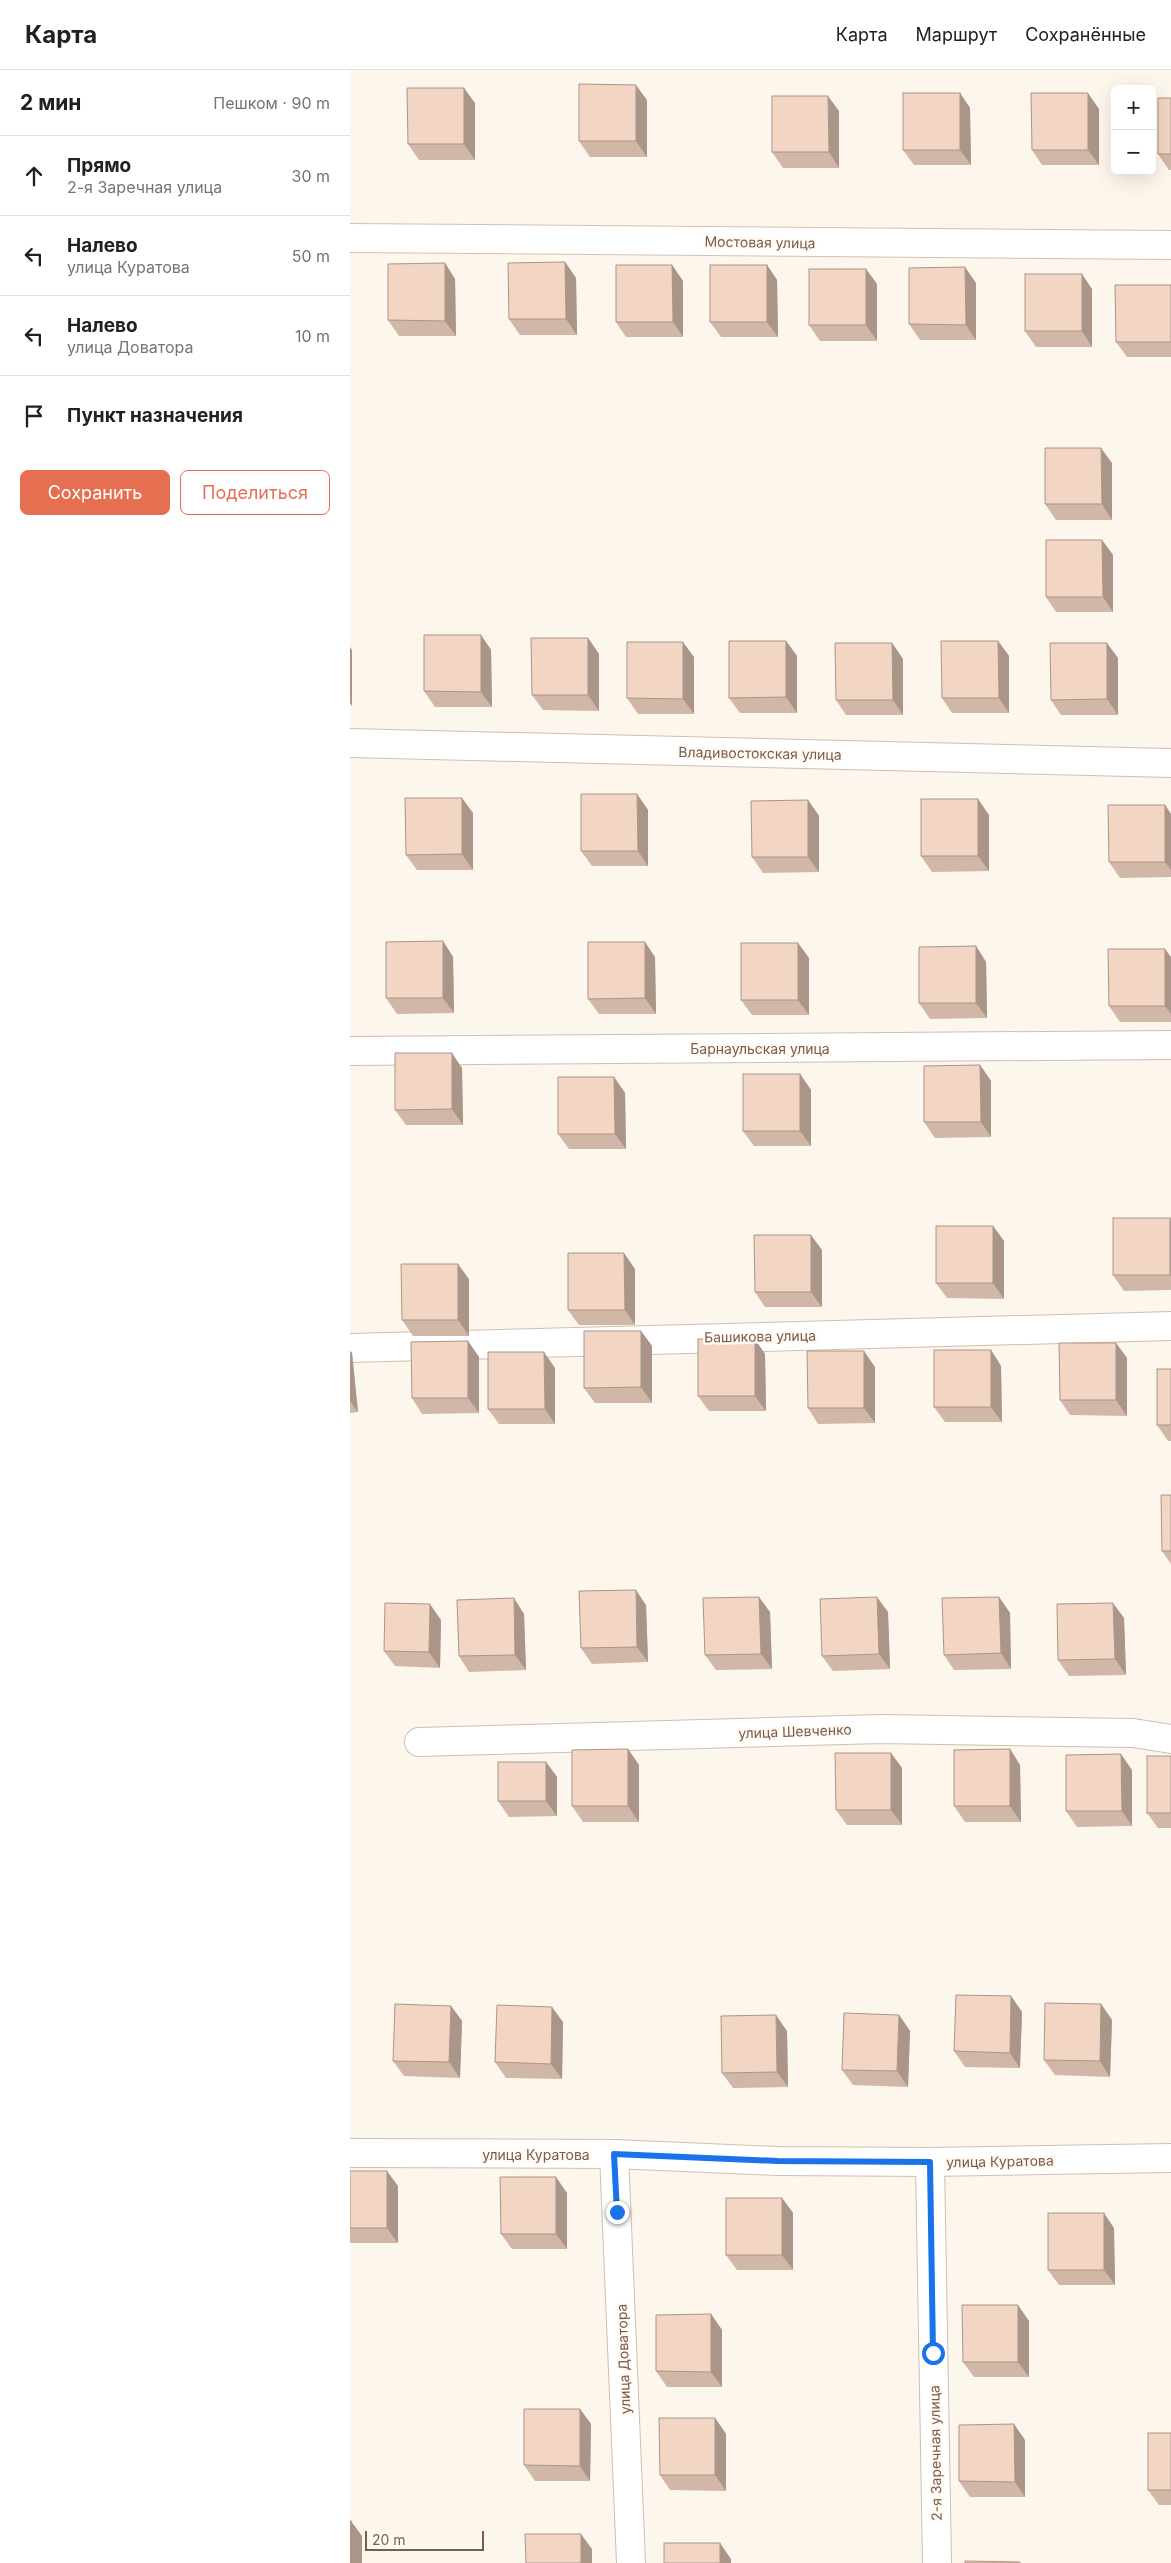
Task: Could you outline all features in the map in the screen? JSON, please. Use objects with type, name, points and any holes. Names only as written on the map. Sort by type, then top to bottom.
[{"type":"street","name":"Мостовая улица","points":[[350,238],[1171,245]]},
{"type":"street","name":"Владивостокская улица","points":[[350,743],[1171,763]]},
{"type":"street","name":"Барнаульская улица","points":[[350,1052],[1171,1045]]},
{"type":"street","name":"Башикова улица","points":[[350,1348],[1171,1326]]},
{"type":"street","name":"улица Шевченко","points":[[419,1742],[880,1729],[1133,1733],[1171,1739]]},
{"type":"street","name":"улица Куратова","points":[[350,2153],[614,2154],[778,2161],[930,2162],[1171,2158]]},
{"type":"street","name":"улица Доватора","points":[[614,2154],[631,2563]]},
{"type":"street","name":"2-я Заречная улица","points":[[930,2162],[937,2563]]},
{"type":"building","points":[[579,84],[636,85],[636,141],[579,141]]},
{"type":"building","points":[[407,88],[464,88],[464,144],[408,144]]},
{"type":"building","points":[[903,93],[960,93],[960,150],[903,150]]},
{"type":"building","points":[[1031,93],[1088,93],[1088,150],[1032,150]]},
{"type":"building","points":[[772,96],[828,96],[829,152],[772,152]]},
{"type":"building","points":[[1158,98],[1171,98],[1171,154],[1158,154]]},
{"type":"building","points":[[565,262],[566,319],[509,319],[508,263]]},
{"type":"building","points":[[445,263],[445,321],[388,320],[388,264]]},
{"type":"building","points":[[616,265],[672,265],[673,322],[616,322]]},
{"type":"building","points":[[710,265],[767,265],[767,322],[710,322]]},
{"type":"building","points":[[965,267],[966,325],[909,324],[909,268]]},
{"type":"building","points":[[809,269],[866,269],[866,325],[809,325]]},
{"type":"building","points":[[1025,274],[1082,274],[1082,331],[1025,331]]},
{"type":"building","points":[[1115,285],[1171,285],[1171,342],[1116,342]]},
{"type":"building","points":[[1045,448],[1101,448],[1102,504],[1045,504]]},
{"type":"building","points":[[1046,540],[1102,540],[1103,597],[1046,597]]},
{"type":"building","points":[[424,635],[481,635],[481,692],[424,691]]},
{"type":"building","points":[[531,638],[588,638],[588,695],[532,695]]},
{"type":"building","points":[[729,641],[786,641],[786,697],[729,698]]},
{"type":"building","points":[[941,641],[998,641],[999,698],[942,698]]},
{"type":"building","points":[[627,642],[683,642],[683,699],[627,698]]},
{"type":"building","points":[[835,643],[892,643],[893,700],[836,700]]},
{"type":"building","points":[[1050,643],[1107,643],[1107,699],[1051,700]]},
{"type":"building","points":[[581,794],[637,794],[638,851],[581,851]]},
{"type":"building","points":[[405,798],[462,798],[462,854],[406,855]]},
{"type":"building","points":[[921,799],[978,799],[978,856],[921,856]]},
{"type":"building","points":[[808,800],[808,857],[752,857],[751,801]]},
{"type":"building","points":[[1108,805],[1165,805],[1165,862],[1109,862]]},
{"type":"building","points":[[443,941],[443,998],[386,998],[386,942]]},
{"type":"building","points":[[588,942],[645,942],[645,998],[588,999]]},
{"type":"building","points":[[741,943],[798,943],[798,1000],[741,1000]]},
{"type":"building","points":[[976,946],[976,1003],[919,1003],[919,947]]},
{"type":"building","points":[[1108,949],[1165,949],[1165,1006],[1109,1006]]},
{"type":"building","points":[[395,1053],[452,1053],[452,1109],[395,1110]]},
{"type":"building","points":[[980,1065],[981,1122],[924,1122],[924,1066]]},
{"type":"building","points":[[743,1074],[800,1074],[800,1131],[743,1131]]},
{"type":"building","points":[[558,1077],[614,1077],[615,1134],[558,1134]]},
{"type":"building","points":[[1113,1218],[1170,1218],[1170,1275],[1113,1275]]},
{"type":"building","points":[[936,1226],[993,1226],[993,1283],[936,1283]]},
{"type":"building","points":[[754,1235],[811,1235],[811,1292],[755,1292]]},
{"type":"building","points":[[568,1253],[624,1253],[625,1310],[568,1310]]},
{"type":"building","points":[[401,1264],[458,1264],[458,1320],[402,1320]]},
{"type":"building","points":[[584,1331],[641,1331],[641,1387],[584,1388]]},
{"type":"building","points":[[698,1339],[755,1339],[755,1396],[698,1396]]},
{"type":"building","points":[[468,1341],[468,1398],[412,1398],[411,1342]]},
{"type":"building","points":[[1059,1343],[1116,1343],[1116,1400],[1060,1400]]},
{"type":"building","points":[[934,1350],[991,1350],[991,1407],[934,1407]]},
{"type":"building","points":[[807,1351],[864,1351],[864,1408],[808,1408]]},
{"type":"building","points":[[488,1352],[544,1352],[545,1409],[488,1409]]},
{"type":"building","points":[[1157,1369],[1171,1369],[1171,1425],[1157,1425]]},
{"type":"building","points":[[1161,1495],[1171,1495],[1171,1551],[1162,1551]]},
{"type":"building","points":[[636,1590],[637,1647],[581,1648],[579,1591]]},
{"type":"building","points":[[759,1597],[761,1654],[705,1655],[703,1598]]},
{"type":"building","points":[[877,1597],[879,1654],[822,1656],[820,1599]]},
{"type":"building","points":[[999,1597],[1001,1653],[944,1655],[942,1598]]},
{"type":"building","points":[[514,1598],[515,1655],[459,1656],[457,1600]]},
{"type":"building","points":[[385,1603],[430,1604],[429,1652],[384,1651]]},
{"type":"building","points":[[1113,1603],[1115,1659],[1058,1660],[1057,1604]]},
{"type":"building","points":[[628,1749],[628,1806],[572,1806],[572,1750]]},
{"type":"building","points":[[1010,1749],[1010,1806],[954,1806],[954,1750]]},
{"type":"building","points":[[835,1753],[891,1753],[891,1810],[836,1810]]},
{"type":"building","points":[[1121,1754],[1122,1811],[1066,1811],[1066,1755]]},
{"type":"building","points":[[1147,1756],[1171,1756],[1171,1813],[1147,1813]]},
{"type":"building","points":[[498,1762],[546,1762],[546,1801],[498,1801]]},
{"type":"building","points":[[956,1995],[1011,1996],[1010,2053],[954,2051]]},
{"type":"building","points":[[1045,2003],[1101,2004],[1100,2061],[1044,2060]]},
{"type":"building","points":[[395,2004],[451,2006],[449,2062],[393,2061]]},
{"type":"building","points":[[497,2005],[552,2007],[551,2064],[495,2062]]},
{"type":"building","points":[[844,2013],[899,2015],[897,2071],[842,2070]]},
{"type":"building","points":[[776,2015],[777,2072],[722,2073],[721,2016]]},
{"type":"building","points":[[350,2171],[387,2171],[387,2228],[350,2228]]},
{"type":"building","points":[[500,2177],[556,2177],[556,2234],[501,2234]]},
{"type":"building","points":[[726,2198],[782,2198],[782,2255],[726,2255]]},
{"type":"building","points":[[1048,2213],[1104,2213],[1104,2270],[1048,2270]]},
{"type":"building","points":[[962,2305],[1018,2305],[1018,2362],[963,2362]]},
{"type":"building","points":[[711,2314],[711,2372],[656,2371],[656,2315]]},
{"type":"building","points":[[524,2409],[580,2409],[580,2466],[524,2465]]},
{"type":"building","points":[[659,2418],[715,2418],[715,2475],[660,2475]]},
{"type":"building","points":[[1014,2424],[1015,2482],[959,2481],[959,2425]]},
{"type":"building","points":[[1148,2433],[1171,2433],[1171,2490],[1148,2490]]},
{"type":"building","points":[[351,2521],[351,2563],[350,2563]]},
{"type":"building","points":[[525,2534],[581,2534],[581,2563],[526,2563]]},
{"type":"building","points":[[664,2543],[720,2543],[720,2563],[664,2563]]},
{"type":"building","points":[[965,2561],[1020,2562],[1020,2563],[965,2563]]},
{"type":"route","points":[[617,2212],[614,2154],[778,2161],[930,2162],[933,2353]]}]
